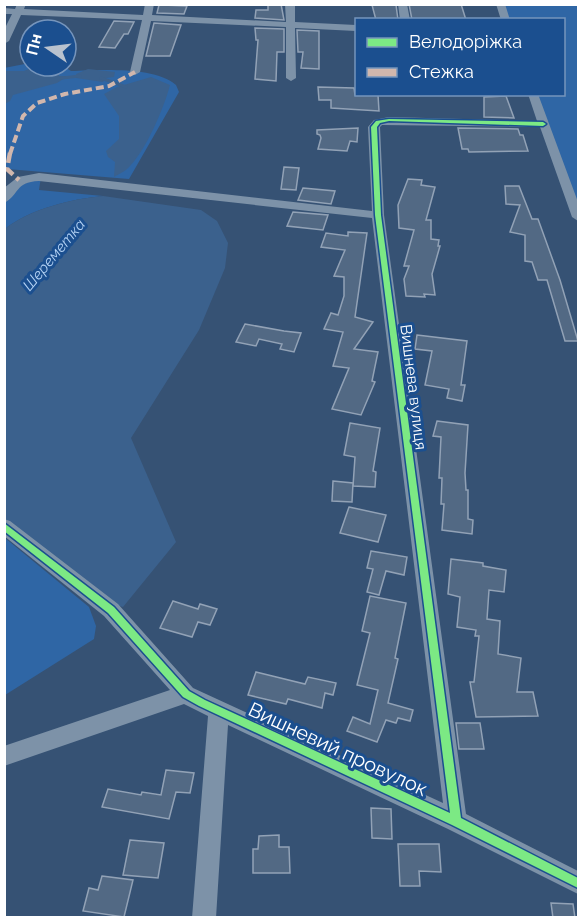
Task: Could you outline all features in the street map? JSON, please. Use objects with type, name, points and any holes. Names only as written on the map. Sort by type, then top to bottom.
[{"type":"street","points":[[135,72],[150,4]]},
{"type":"street","points":[[290,4],[291,78]]},
{"type":"street","points":[[4,40],[20,8]]},
{"type":"street","points":[[4,11],[20,8],[147,18],[355,28]]},
{"type":"street","points":[[534,96],[579,217]]},
{"type":"street","name":"Вишнева вулиця","points":[[456,821],[378,215],[374,127],[378,122],[400,120],[543,124]]},
{"type":"street","points":[[4,199],[11,187],[19,180],[39,177],[378,215]]},
{"type":"street","name":"Вишневий провулок","points":[[4,525],[111,610],[186,694],[219,712],[456,821],[579,883]]},
{"type":"street","points":[[4,756],[186,694]]},
{"type":"street","points":[[204,918],[219,712]]},
{"type":"shaded area","points":[[500,5],[578,5],[578,217],[533,96],[565,96],[565,18],[506,18]]},
{"type":"shaded area","points":[[18,65],[18,78],[78,78],[78,71],[141,72],[167,79],[176,85],[179,92],[129,179],[7,169],[4,163],[4,68]]},
{"type":"shaded area","points":[[41,177],[39,190],[103,196],[51,206],[26,216],[5,229],[4,199],[9,190]]},
{"type":"shaded area","points":[[5,538],[89,607],[96,626],[94,639],[5,695]]},
{"type":"water","points":[[88,69],[115,72],[114,77],[106,78],[103,82],[76,78],[78,78],[78,73]]},
{"type":"water","points":[[5,71],[18,71],[18,78],[65,78],[57,83],[13,95],[5,104]]},
{"type":"water","points":[[151,77],[170,85],[163,105],[154,128],[136,159],[127,169],[114,177],[115,162],[108,157],[106,151],[119,139],[119,116],[104,94],[117,87]]},
{"type":"water","points":[[103,196],[201,210],[217,221],[228,243],[225,268],[199,330],[131,438],[176,542],[123,607],[111,603],[5,519],[5,229],[26,216],[51,206]]},
{"type":"building","points":[[268,4],[281,4],[284,20],[255,18],[256,10],[268,10]]},
{"type":"building","points":[[409,4],[461,4],[465,18],[412,18]]},
{"type":"building","points":[[159,5],[187,6],[184,14],[157,13]]},
{"type":"building","points":[[372,5],[396,5],[398,18],[375,18]]},
{"type":"building","points":[[114,21],[134,22],[128,34],[124,34],[115,48],[99,47]]},
{"type":"building","points":[[154,23],[181,25],[170,56],[146,56]]},
{"type":"building","points":[[255,28],[284,29],[284,52],[277,52],[276,81],[255,79],[258,40],[256,40]]},
{"type":"building","points":[[297,30],[319,31],[319,69],[301,68],[303,52],[298,52]]},
{"type":"building","points":[[318,87],[354,88],[355,96],[378,96],[379,111],[331,108],[331,100],[319,100]]},
{"type":"building","points":[[506,96],[514,118],[484,117],[484,97]]},
{"type":"building","points":[[358,128],[357,142],[350,141],[347,151],[318,149],[321,138],[317,130]]},
{"type":"building","points":[[458,128],[518,129],[520,135],[523,135],[528,151],[469,152],[468,149],[462,149]]},
{"type":"building","points":[[284,167],[299,168],[296,190],[281,189]]},
{"type":"building","points":[[408,179],[422,180],[421,185],[435,187],[426,220],[431,220],[431,239],[439,240],[438,246],[440,246],[432,274],[435,295],[424,294],[425,297],[406,296],[404,279],[409,266],[404,266],[414,230],[399,228],[398,205]]},
{"type":"building","points":[[505,186],[519,186],[532,219],[538,219],[560,280],[578,341],[565,341],[547,280],[538,280],[532,262],[525,261],[525,235],[510,232],[520,205],[506,204]]},
{"type":"building","points":[[303,188],[335,191],[331,204],[298,200]]},
{"type":"building","points":[[293,212],[328,215],[323,230],[287,226]]},
{"type":"building","points":[[348,232],[367,233],[355,317],[373,322],[354,349],[378,352],[372,381],[375,382],[361,415],[332,409],[349,368],[333,366],[343,332],[324,329],[331,313],[338,315],[344,296],[344,277],[334,276],[345,250],[321,247],[326,233],[348,236]]},
{"type":"building","points":[[245,324],[301,333],[294,352],[280,349],[282,344],[259,339],[256,346],[236,342]]},
{"type":"building","points":[[417,335],[467,341],[461,385],[465,385],[462,401],[447,398],[449,389],[425,385],[432,351],[415,349]]},
{"type":"building","points":[[437,421],[468,425],[465,473],[466,490],[468,490],[468,519],[473,520],[472,534],[442,530],[444,504],[441,504],[442,478],[439,478],[441,437],[433,436]]},
{"type":"building","points":[[350,423],[380,428],[373,471],[376,472],[375,487],[353,486],[355,457],[344,455]]},
{"type":"building","points":[[333,481],[353,483],[352,502],[332,501]]},
{"type":"building","points":[[349,507],[386,515],[378,542],[340,533]]},
{"type":"building","points":[[371,551],[407,557],[404,575],[386,571],[379,595],[367,592],[373,569],[367,568]]},
{"type":"building","points":[[451,559],[483,563],[483,566],[506,570],[504,592],[489,590],[487,619],[500,621],[498,654],[521,658],[517,692],[533,692],[538,716],[476,717],[470,682],[474,682],[479,636],[475,636],[476,630],[457,627],[460,597],[448,594]]},
{"type":"building","points":[[370,596],[406,603],[395,658],[398,659],[388,703],[413,710],[410,721],[398,718],[396,723],[386,720],[377,742],[347,731],[353,717],[370,724],[378,690],[357,685],[370,633],[362,631]]},
{"type":"building","points":[[173,601],[198,609],[200,604],[217,609],[210,625],[198,622],[192,637],[160,628]]},
{"type":"building","points":[[256,672],[305,684],[308,677],[336,683],[333,695],[325,693],[322,708],[288,699],[286,704],[248,695]]},
{"type":"building","points":[[456,723],[480,723],[484,749],[459,749]]},
{"type":"building","points":[[166,770],[194,773],[190,793],[176,792],[169,819],[102,807],[108,789],[141,795],[142,792],[161,795]]},
{"type":"building","points":[[371,808],[391,809],[392,839],[372,838]]},
{"type":"building","points":[[279,835],[279,847],[289,847],[290,873],[253,873],[253,849],[258,849],[259,836]]},
{"type":"building","points":[[130,840],[164,843],[158,878],[123,875]]},
{"type":"building","points":[[398,844],[439,844],[441,872],[419,871],[420,886],[400,886]]},
{"type":"building","points":[[102,876],[133,880],[124,917],[83,911],[89,888],[98,890]]},
{"type":"building","points":[[551,903],[573,904],[575,918],[553,918]]},
{"type":"waterway","name":"Шереметка","points":[[101,78],[126,87]]},
{"type":"marked path","points":[[19,180],[7,169],[7,164],[26,112],[37,103],[51,97],[109,86],[135,72]]},
{"type":"cycle path","points":[[456,821],[378,215],[374,127],[378,122],[389,120],[543,124]]},
{"type":"cycle path","points":[[4,526],[111,610],[186,694],[456,821],[578,883]]}]
